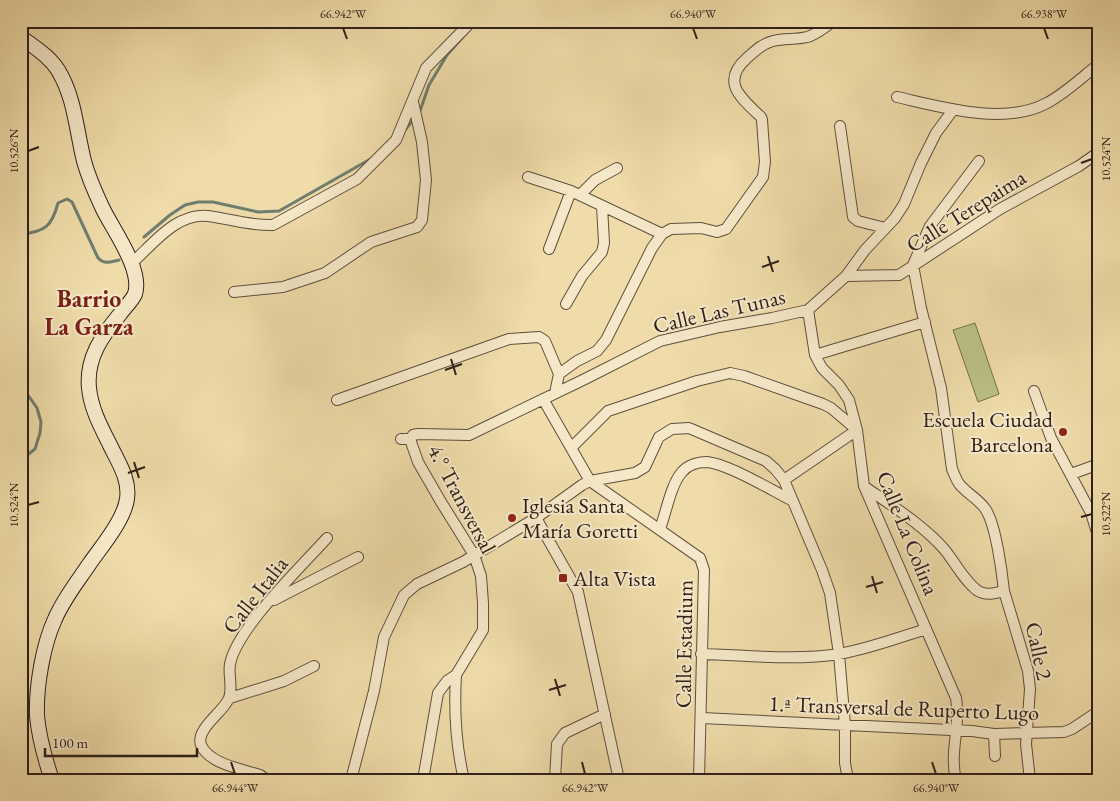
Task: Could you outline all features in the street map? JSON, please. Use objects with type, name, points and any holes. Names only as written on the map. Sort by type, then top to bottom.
[{"type":"main road","points":[[21,37],[49,59],[64,82],[74,106],[84,162],[102,208],[132,263],[135,276],[134,294],[102,335],[95,348],[90,365],[88,384],[92,407],[124,474],[127,499],[124,511],[108,538],[64,601],[55,619],[42,660],[37,715],[44,757],[52,780]]},
{"type":"street","points":[[132,263],[173,226],[188,218],[206,216],[260,226],[273,225],[357,179],[396,140],[426,68],[472,21]]},
{"type":"street","points":[[559,374],[597,351],[606,340],[630,288],[656,240],[662,234],[671,229],[701,228],[717,232],[726,229],[761,182],[764,173],[762,120],[761,116],[738,93],[734,86],[734,76],[738,66],[767,43],[774,40],[808,37],[834,21]]},
{"type":"street","points":[[897,97],[953,110],[1005,113],[1041,106],[1055,98],[1099,64]]},
{"type":"street","points":[[234,292],[283,287],[325,274],[371,242],[417,228],[422,220],[426,180],[422,142],[413,102]]},
{"type":"street","name":"Calle Las Tunas","points":[[405,439],[418,434],[469,435],[660,341],[808,310],[846,276],[900,211],[936,133],[953,110]]},
{"type":"street","points":[[840,126],[853,218],[885,228]]},
{"type":"street","name":"Calle Terepaima","points":[[846,276],[899,275],[1000,209],[1079,166],[1099,152]]},
{"type":"street","points":[[913,265],[930,226],[979,161]]},
{"type":"street","points":[[549,249],[575,193],[617,168]]},
{"type":"street","points":[[528,177],[575,193],[662,234]]},
{"type":"street","points":[[566,304],[582,276],[602,252],[604,243],[602,206]]},
{"type":"street","name":"Calle 2","points":[[913,265],[941,388],[952,469],[956,480],[985,508],[989,516],[999,558],[1004,591],[1028,672],[1030,689],[1026,734],[1030,780]]},
{"type":"street","points":[[808,310],[815,355],[925,322]]},
{"type":"street","points":[[337,400],[509,339],[539,337],[545,341],[559,374],[555,393]]},
{"type":"street","name":"Calle La Colina","points":[[815,355],[822,368],[839,385],[849,400],[857,430],[864,486],[956,698],[958,711],[957,727],[952,755],[956,780]]},
{"type":"street","points":[[571,448],[608,411],[697,381],[730,373],[744,376],[823,404],[843,417],[857,430],[784,480]]},
{"type":"street","points":[[1034,391],[1051,438],[1091,513],[1099,539]]},
{"type":"street","name":"Calle Estadium","points":[[543,399],[590,481],[698,554],[702,562],[704,570],[701,654],[702,718],[699,780]]},
{"type":"street","points":[[351,780],[374,691],[384,637],[404,595],[417,584],[474,555],[536,518],[590,481],[635,473],[645,467],[659,437],[672,429],[689,428],[766,461],[776,468],[784,480],[822,570],[830,594],[839,654],[845,726],[845,763],[848,780]]},
{"type":"street","name":"4.° Transversal","points":[[405,439],[440,502],[474,555],[481,576],[483,630],[456,675],[447,681],[438,693],[423,780]]},
{"type":"street","points":[[660,529],[677,480],[689,466],[697,463],[707,462],[724,466],[793,501]]},
{"type":"street","points":[[1071,474],[1099,464]]},
{"type":"street","points":[[864,486],[902,512],[943,548],[971,584],[978,590],[984,594],[1004,591]]},
{"type":"street","points":[[536,518],[578,592],[618,780]]},
{"type":"street","name":"Calle Italia","points":[[230,698],[230,664],[242,635],[327,538]]},
{"type":"street","points":[[268,604],[358,556]]},
{"type":"street","points":[[701,654],[807,657],[839,654],[926,629]]},
{"type":"street","points":[[267,780],[260,775],[212,759],[200,744],[200,734],[230,698],[284,681],[314,666]]},
{"type":"street","points":[[456,675],[455,705],[464,780]]},
{"type":"street","name":"1.ª Transversal de Ruperto Lugo","points":[[702,718],[845,726],[957,727],[994,734],[1026,734],[1064,732],[1072,729],[1099,711]]},
{"type":"street","points":[[555,780],[557,744],[565,732],[605,714]]},
{"type":"street","points":[[994,734],[995,756]]},
{"type":"green space","points":[[975,323],[999,394],[978,402],[953,330]]},
{"type":"waterway","points":[[417,114],[420,111],[429,85],[447,55],[477,21]]},
{"type":"waterway","points":[[405,130],[414,119]]},
{"type":"waterway","points":[[144,237],[185,205],[198,202],[213,202],[258,212],[279,211],[374,157]]},
{"type":"waterway","points":[[21,234],[36,232],[46,226],[53,217],[58,203],[67,199],[72,202],[98,258],[105,262],[119,260]]},
{"type":"waterway","points":[[21,385],[37,408],[41,422],[35,449],[21,460]]},
{"type":"waterway","points":[[21,571],[23,594],[21,604]]},
{"type":"place","name":"Escuela Ciudad Barcelona","points":[[1063,432]]},
{"type":"place","name":"Iglesia Santa María Goretti","points":[[512,518]]},
{"type":"place","name":"Alta Vista","points":[[563,578]]},
{"type":"district","name":"Barrio La Garza","points":[[89,312]]}]
